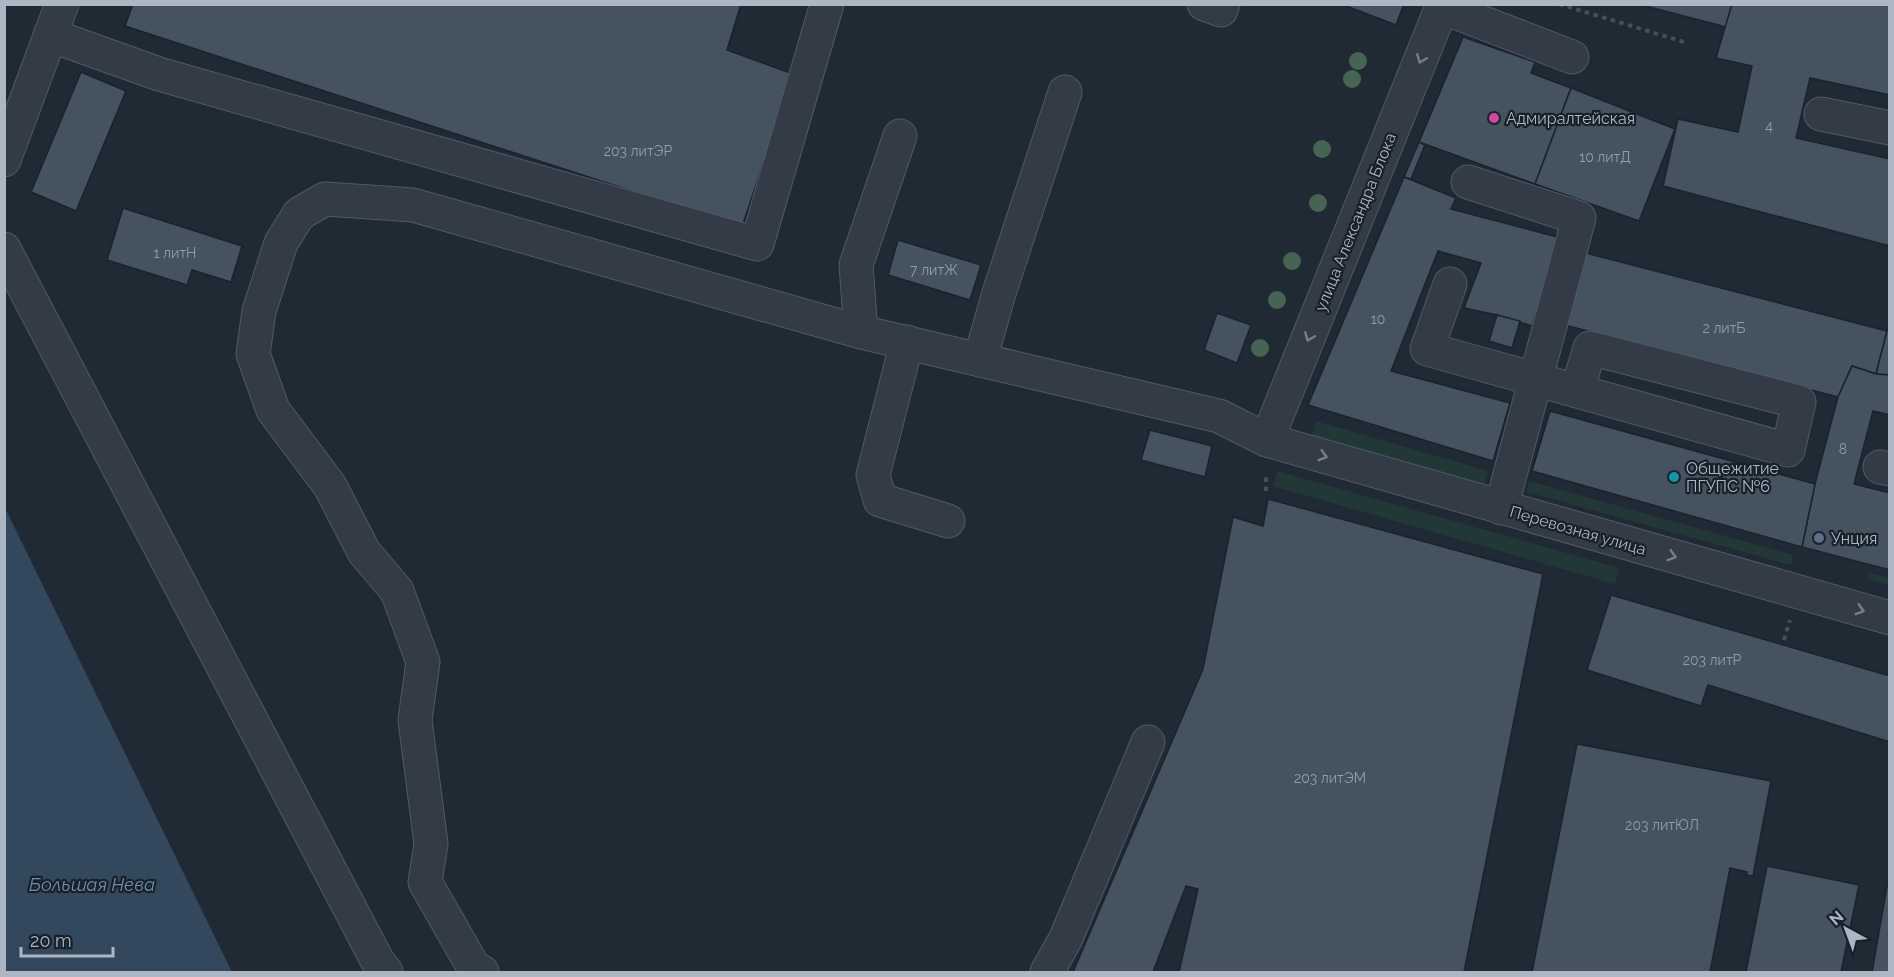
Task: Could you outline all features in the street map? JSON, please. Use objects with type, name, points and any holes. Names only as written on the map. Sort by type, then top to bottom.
[{"type":"street","points":[[4,160],[62,4]]},
{"type":"street","points":[[50,35],[159,74],[757,244],[827,4]]},
{"type":"street","points":[[1204,4],[1221,10],[1223,4]]},
{"type":"street","points":[[1442,6],[1572,57]]},
{"type":"street","name":"улица Александра Блока","points":[[1267,440],[1442,6]]},
{"type":"street","points":[[980,360],[999,293],[1065,92]]},
{"type":"street","points":[[1821,114],[1890,128]]},
{"type":"street","points":[[861,332],[856,265],[900,136]]},
{"type":"street","points":[[1468,182],[1579,218],[1501,507]]},
{"type":"street","name":"Перевозная улица","points":[[482,972],[474,968],[425,882],[431,844],[415,720],[423,662],[397,591],[364,552],[330,486],[273,410],[253,354],[259,311],[281,243],[299,214],[325,199],[412,205],[861,332],[1219,416],[1267,440],[1890,618]]},
{"type":"street","points":[[4,249],[366,939],[386,972]]},
{"type":"street","points":[[1450,284],[1427,349],[1534,380],[1577,392],[1788,450],[1799,402],[1590,348],[1577,392]]},
{"type":"street","points":[[907,342],[873,475],[880,500],[948,522]]},
{"type":"street","points":[[1047,972],[1066,938],[1148,742]]},
{"type":"path","points":[[1559,4],[1684,42]]},
{"type":"green space","points":[[1316,421],[1488,471],[1484,485],[1312,435]]},
{"type":"green space","points":[[1277,471],[1619,568],[1615,584],[1273,486]]},
{"type":"green space","points":[[1529,481],[1793,555],[1791,565],[1527,492]]},
{"type":"green space","points":[[1869,573],[1889,578],[1889,585],[1867,579]]},
{"type":"water","name":"Большая Нева","points":[[5,508],[232,972],[5,972]]},
{"type":"building","points":[[133,4],[741,4],[727,50],[793,74],[742,227],[125,26]]},
{"type":"building","points":[[1341,4],[1404,4],[1396,25]]},
{"type":"building","points":[[1638,4],[1732,4],[1726,27]]},
{"type":"building","points":[[1732,4],[1890,5],[1890,95],[1810,78],[1796,138],[1890,159],[1890,246],[1663,186],[1678,119],[1738,132],[1752,66],[1716,58]]},
{"type":"building","name":"Адмиралтейская","points":[[1463,37],[1535,62],[1531,73],[1571,88],[1535,184],[1419,142]]},
{"type":"building","points":[[81,72],[126,91],[76,211],[31,192]]},
{"type":"building","points":[[1571,88],[1675,129],[1639,221],[1535,184]]},
{"type":"building","points":[[1419,142],[1425,145],[1411,179],[1404,177]]},
{"type":"building","points":[[1404,177],[1456,198],[1451,209],[1561,238],[1532,326],[1464,308],[1481,263],[1438,251],[1391,371],[1510,403],[1493,461],[1308,405]]},
{"type":"building","points":[[123,208],[242,246],[231,282],[192,270],[187,285],[107,260]]},
{"type":"building","points":[[898,240],[981,265],[970,300],[888,275]]},
{"type":"building","points":[[1582,252],[1887,331],[1876,374],[1852,366],[1838,397],[1561,324]]},
{"type":"building","points":[[1217,313],[1251,325],[1237,363],[1204,350]]},
{"type":"building","points":[[1497,315],[1520,321],[1512,348],[1489,341]]},
{"type":"building","points":[[1890,319],[1890,375],[1876,374],[1887,331]]},
{"type":"building","points":[[1852,366],[1876,374],[1890,375],[1890,415],[1873,411],[1854,484],[1890,493],[1890,570],[1802,547],[1815,484],[1838,397]]},
{"type":"building","name":"Общежитие ПГУПС №6","points":[[1550,411],[1815,484],[1802,547],[1532,471]]},
{"type":"building","points":[[1150,430],[1212,446],[1205,477],[1141,460]]},
{"type":"building","points":[[1268,499],[1543,574],[1464,972],[1179,972],[1198,889],[1186,886],[1153,972],[1073,972],[1203,669],[1233,517],[1263,526]]},
{"type":"building","points":[[1611,595],[1890,676],[1890,742],[1708,685],[1701,706],[1587,670]]},
{"type":"building","points":[[1577,744],[1771,781],[1753,876],[1746,875],[1747,872],[1730,868],[1710,972],[1532,972]]},
{"type":"building","points":[[1767,866],[1859,885],[1841,972],[1746,972]]},
{"type":"building","points":[[1890,869],[1890,972],[1872,972]]},
{"type":"place","name":"Адмиралтейская","points":[[1494,118]]},
{"type":"place","name":"Общежитие ПГУПС №6","points":[[1674,477]]},
{"type":"place","name":"Унция","points":[[1819,538]]}]
